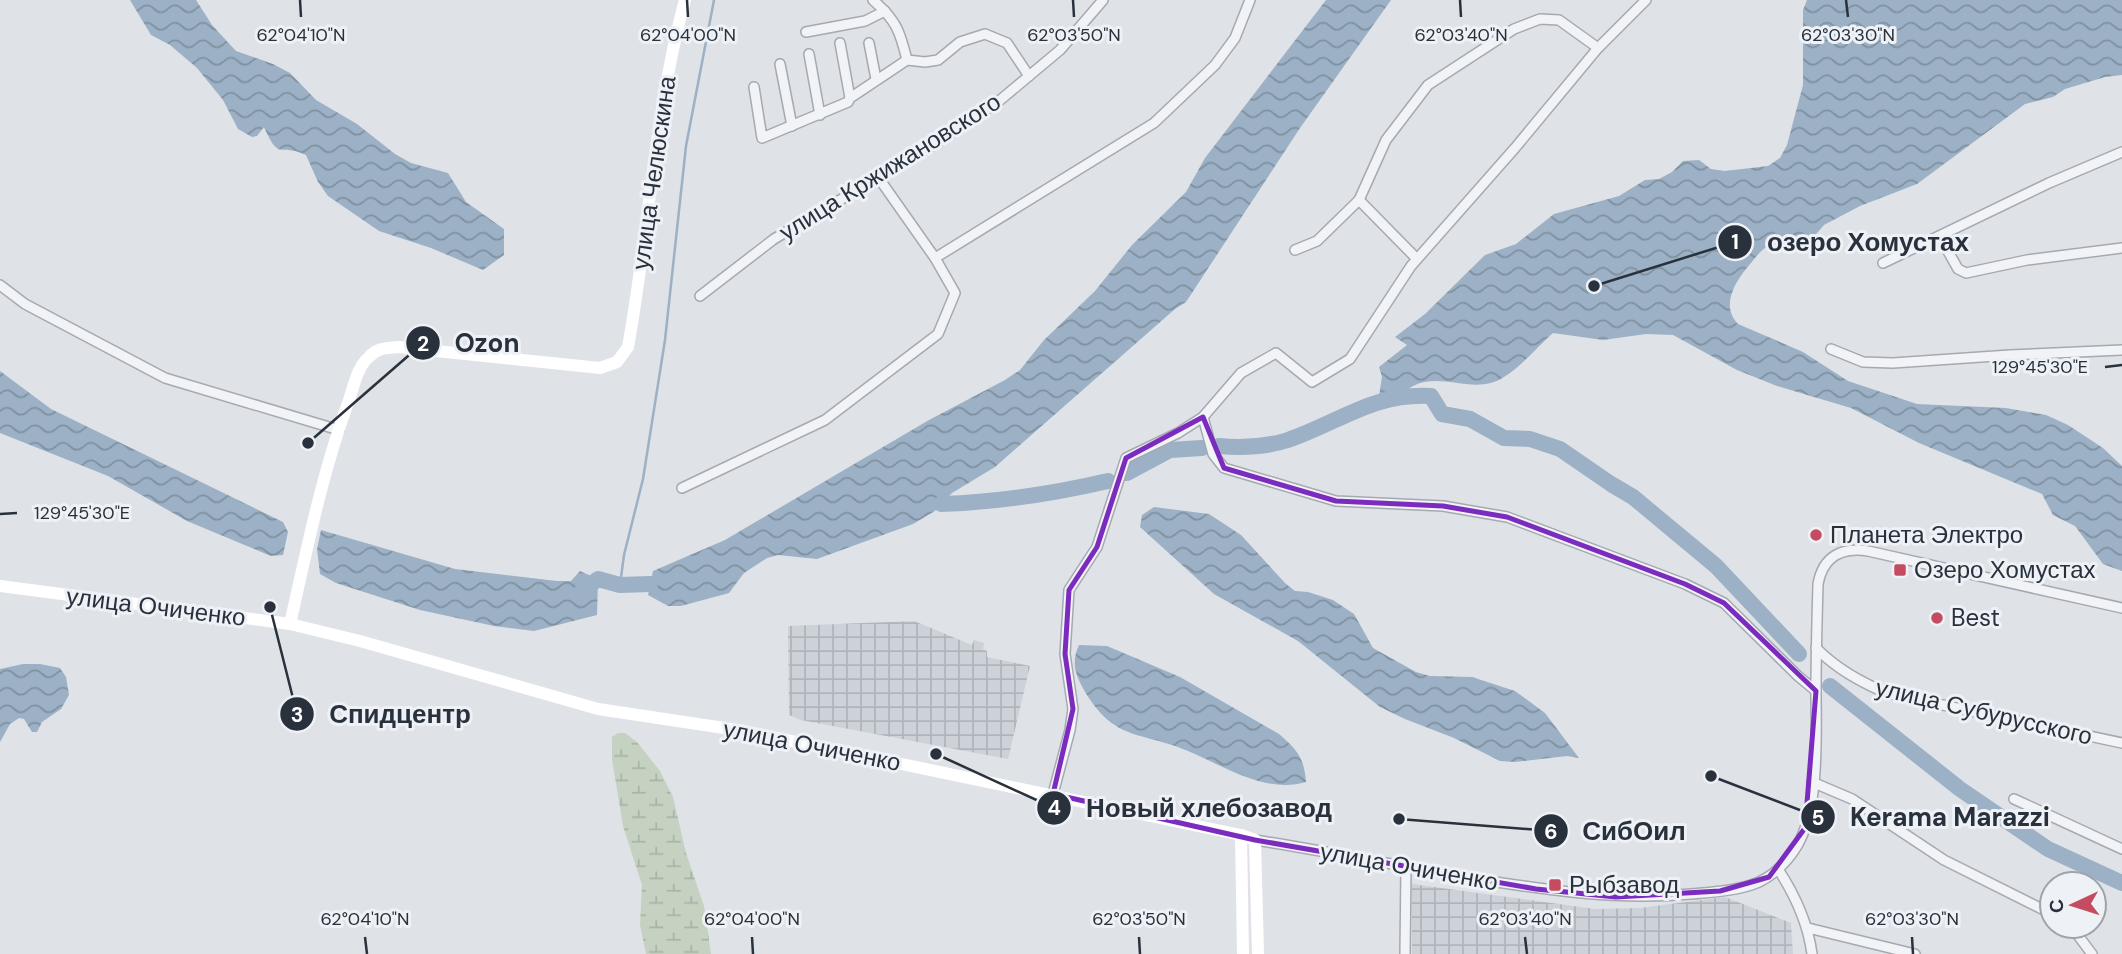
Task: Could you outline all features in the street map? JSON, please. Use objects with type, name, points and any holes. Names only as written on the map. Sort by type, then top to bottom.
[{"type":"street","name":"улица Челюскина","points":[[339,430],[359,370],[366,358],[377,350],[398,347],[600,368],[617,362],[628,347],[672,53],[685,0]]},
{"type":"street","points":[[873,0],[900,29],[907,60]]},
{"type":"street","name":"улица Кржижановского","points":[[700,296],[774,239],[999,101],[1060,50],[1103,0]]},
{"type":"street","points":[[935,258],[1154,123],[1215,65],[1235,38],[1250,0]]},
{"type":"street","points":[[1053,794],[1073,709],[1065,654],[1069,590],[1097,547],[1126,458],[1178,433],[1203,417],[1241,373],[1276,354],[1312,382],[1350,359],[1417,259],[1515,148],[1598,48],[1646,0]]},
{"type":"street","points":[[806,32],[865,21],[885,11]]},
{"type":"street","points":[[1294,250],[1317,241],[1359,200],[1386,140],[1428,85],[1514,29],[1541,19],[1559,20],[1598,48]]},
{"type":"street","points":[[754,87],[762,138],[848,102],[876,79],[907,60],[938,60],[960,42],[985,34],[1007,43],[1029,76]]},
{"type":"street","points":[[840,43],[850,98]]},
{"type":"street","points":[[869,43],[876,79]]},
{"type":"street","points":[[809,54],[820,115]]},
{"type":"street","points":[[780,64],[792,127]]},
{"type":"street","points":[[1883,263],[2049,183],[2122,152]]},
{"type":"street","points":[[682,488],[825,420],[938,334],[955,293],[935,258],[878,177]]},
{"type":"street","points":[[1359,200],[1417,259]]},
{"type":"street","points":[[1940,237],[1958,269],[1966,273],[2027,260],[2122,248]]},
{"type":"street","points":[[0,285],[25,304],[165,378],[339,430],[314,520],[290,624]]},
{"type":"street","points":[[1831,349],[1863,362],[1893,363],[2122,350]]},
{"type":"street","points":[[1203,417],[1213,454],[1224,468],[1336,501],[1443,506],[1507,517],[1685,584],[1724,603],[1798,677],[1816,691]]},
{"type":"street","name":"улица Очиченко","points":[[0,586],[290,624],[360,641],[598,709],[744,731],[1053,794],[1255,840],[1337,853],[1406,868],[1536,889],[1616,897],[1742,888],[1758,883],[1778,869],[1796,847],[1810,809],[1816,733],[1816,648],[1820,577],[1825,564],[1843,551],[1858,550],[1880,554],[2122,608]]},
{"type":"street","name":"улица Субурусского","points":[[1816,648],[1833,665],[1886,693],[2122,743]]},
{"type":"street","points":[[1812,782],[1852,799],[1944,860],[2038,907]]},
{"type":"street","points":[[2014,799],[2122,849]]},
{"type":"street","points":[[1241,835],[1243,954]]},
{"type":"street","points":[[1255,840],[1258,954]]},
{"type":"street","points":[[1405,954],[1406,868]]},
{"type":"street","points":[[1778,869],[1790,886],[1808,928],[1812,954]]},
{"type":"street","points":[[1808,928],[1915,954]]},
{"type":"highlighted area","points":[[1203,417],[1224,468],[1336,501],[1443,506],[1507,517],[1685,584],[1724,603],[1816,691],[1805,828],[1769,877],[1720,891],[1616,897],[1536,889],[1255,840],[1053,794],[1073,709],[1065,654],[1069,590],[1097,547],[1126,458]]},
{"type":"shaded area","points":[[914,621],[972,645],[974,640],[984,643],[983,649],[987,651],[987,657],[1030,666],[1008,759],[801,720],[789,715],[788,626]]},
{"type":"shaded area","points":[[1412,884],[1595,909],[1640,908],[1725,897],[1791,923],[1793,954],[1412,954]]},
{"type":"green space","points":[[625,733],[637,742],[660,771],[673,797],[686,853],[704,906],[711,954],[646,954],[640,925],[642,885],[623,826],[612,759],[612,737]]},
{"type":"water","points":[[130,0],[196,0],[212,25],[236,51],[290,73],[316,100],[357,124],[395,154],[411,163],[448,173],[466,202],[504,229],[504,255],[483,270],[431,248],[379,231],[328,196],[318,182],[306,155],[277,148],[264,127],[257,136],[252,137],[238,129],[223,100],[197,68],[170,45],[151,35]]},
{"type":"water","points":[[1326,0],[1391,0],[1300,128],[1186,302],[995,467],[952,493],[935,511],[913,524],[817,559],[778,555],[767,558],[744,573],[729,593],[681,606],[668,606],[648,595],[653,571],[725,540],[929,420],[1020,370],[1044,340],[1095,291],[1132,245],[1186,192],[1205,158]]},
{"type":"water","name":"Озеро Хомустах","points":[[1807,0],[2122,0],[2122,75],[2105,77],[2065,89],[2053,97],[2025,104],[1917,184],[1860,206],[1824,225],[1810,241],[1765,248],[1737,281],[1731,295],[1730,310],[1738,324],[1803,352],[1848,381],[1917,404],[2006,408],[2046,415],[2068,425],[2103,448],[2122,466],[2122,571],[2103,564],[2075,526],[2053,515],[2042,494],[1919,443],[1851,408],[1777,386],[1737,370],[1673,335],[1646,334],[1603,340],[1553,333],[1517,367],[1494,382],[1474,385],[1443,381],[1423,382],[1410,388],[1392,403],[1378,402],[1382,377],[1379,367],[1407,345],[1395,337],[1425,314],[1485,255],[1516,244],[1554,214],[1619,196],[1645,180],[1659,179],[1672,172],[1683,161],[1699,160],[1711,169],[1725,171],[1768,166],[1780,158],[1787,145],[1803,85],[1803,10]]},
{"type":"water","points":[[0,371],[51,409],[283,522],[288,532],[283,555],[271,556],[187,521],[108,476],[0,433]]},
{"type":"water","points":[[1154,507],[1209,514],[1241,535],[1295,591],[1333,600],[1354,614],[1373,648],[1416,672],[1430,676],[1472,677],[1515,691],[1545,713],[1579,758],[1567,756],[1515,762],[1500,761],[1380,707],[1298,641],[1214,594],[1140,527],[1142,515]]},
{"type":"water","points":[[321,530],[455,569],[557,581],[571,581],[580,571],[598,579],[597,615],[534,631],[494,626],[420,610],[336,583],[320,574],[317,549]]},
{"type":"water","points":[[1079,645],[1107,646],[1180,677],[1279,734],[1299,755],[1306,782],[1275,784],[1245,777],[1188,751],[1118,727],[1095,707],[1081,684],[1075,662]]},
{"type":"water","points":[[23,664],[60,668],[66,677],[69,695],[61,709],[42,722],[37,732],[32,732],[24,719],[19,718],[10,724],[0,742],[0,669]]},
{"type":"waterway","points":[[620,585],[624,555],[643,479],[665,340],[686,146],[714,0]]},
{"type":"waterway","points":[[1219,446],[1254,446],[1280,442],[1374,404],[1411,396],[1431,396],[1442,414],[1470,419],[1504,438],[1530,439],[1560,449],[1633,497],[1716,566],[1799,654]]},
{"type":"waterway","points":[[1127,473],[1170,450],[1202,448]]},
{"type":"waterway","points":[[941,504],[1025,497],[1108,481]]},
{"type":"waterway","points":[[581,592],[598,579],[620,585],[650,584]]},
{"type":"waterway","points":[[1830,686],[1960,789],[2048,849],[2122,883]]},
{"type":"place","name":"озеро Хомустах","points":[[1594,286]]},
{"type":"place","name":"Ozon","points":[[308,443]]},
{"type":"place","name":"Планета Электро","points":[[1816,535]]},
{"type":"place","name":"Озеро Хомустах","points":[[1900,570]]},
{"type":"place","name":"Спидцентр","points":[[270,607]]},
{"type":"place","name":"Best","points":[[1937,618]]},
{"type":"place","name":"Новый хлебозавод","points":[[936,754]]},
{"type":"place","name":"Kerama Marazzi","points":[[1711,776]]},
{"type":"place","name":"СибОил","points":[[1399,819]]},
{"type":"place","name":"Рыбзавод","points":[[1555,885]]}]
